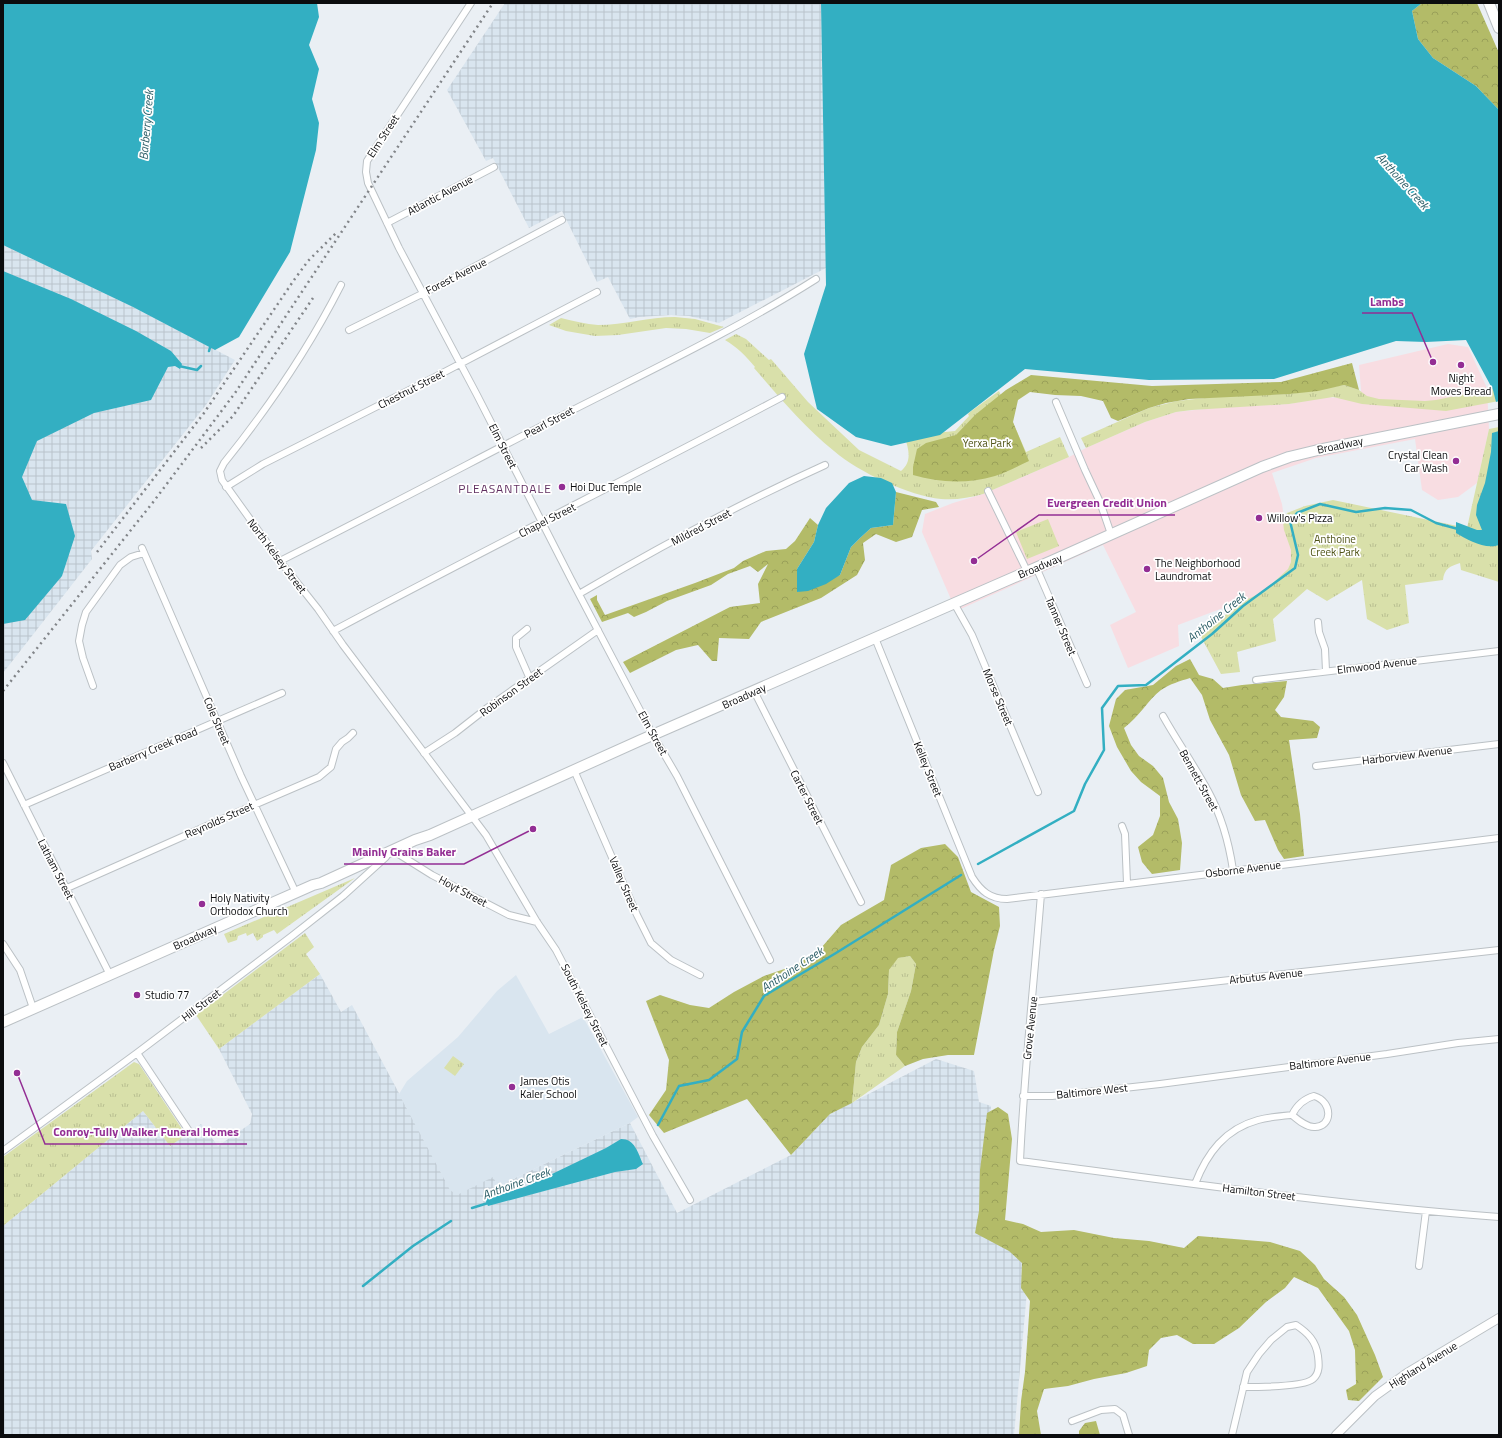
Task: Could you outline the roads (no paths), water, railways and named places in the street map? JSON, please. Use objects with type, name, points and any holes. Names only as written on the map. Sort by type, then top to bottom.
[{"type":"main road","points":[[1489,3],[1499,28]]},
{"type":"main road","name":"Broadway","points":[[3,1022],[1262,467],[1289,457],[1318,450],[1499,414]]},
{"type":"street","name":"Elm Street","points":[[471,3],[367,161],[366,172],[368,183],[387,223],[579,594],[653,735],[677,776],[770,960]]},
{"type":"street","name":"Atlantic Avenue","points":[[387,223],[494,167]]},
{"type":"street","name":"Forest Avenue","points":[[349,330],[524,241],[562,220]]},
{"type":"street","name":"Pearl Street","points":[[280,561],[723,332],[786,298],[816,279]]},
{"type":"street","name":"North Kelsey Street","points":[[341,285],[309,345],[272,401],[224,464],[220,471],[222,480],[280,561],[471,815]]},
{"type":"street","name":"Chestnut Street","points":[[226,487],[263,464],[460,364],[597,292]]},
{"type":"street","name":"Chapel Street","points":[[333,631],[433,577],[543,522],[782,397]]},
{"type":"street","points":[[1056,402],[1100,502],[1111,534]]},
{"type":"street","name":"Mildred Street","points":[[579,594],[689,533],[794,479],[826,465]]},
{"type":"street","name":"Tanner Street","points":[[988,491],[1032,569],[1087,684]]},
{"type":"street","name":"Cole Street","points":[[93,686],[82,658],[79,640],[86,612],[120,565],[143,550],[254,804],[296,892]]},
{"type":"street","name":"Morse Street","points":[[954,603],[972,635],[1038,792]]},
{"type":"street","points":[[1318,622],[1319,632],[1325,649],[1326,671]]},
{"type":"street","points":[[527,629],[516,638],[516,647],[530,679]]},
{"type":"street","name":"Robinson Street","points":[[424,753],[455,733],[487,708],[598,630]]},
{"type":"street","name":"Kelley Street","points":[[874,638],[972,877],[988,895]]},
{"type":"street","name":"Elmwood Avenue","points":[[1256,680],[1499,651]]},
{"type":"street","name":"Carter Street","points":[[754,691],[861,902]]},
{"type":"street","name":"Barberry Creek Road","points":[[24,805],[282,693]]},
{"type":"street","name":"Bennett Street","points":[[1163,716],[1191,761],[1216,808],[1231,852],[1233,870]]},
{"type":"street","name":"Reynolds Street","points":[[67,888],[254,804],[323,775],[330,767],[336,749],[353,733]]},
{"type":"street","name":"Harborview Avenue","points":[[1316,766],[1499,744]]},
{"type":"street","name":"Latham Street","points":[[3,763],[110,975]]},
{"type":"street","name":"Valley Street","points":[[574,770],[637,915],[651,943],[671,960],[700,975]]},
{"type":"street","name":"South Kelsey Street","points":[[471,815],[486,835],[537,922],[556,950],[647,1125],[690,1200]]},
{"type":"street","points":[[1122,826],[1125,834],[1127,883]]},
{"type":"street","name":"Osborne Avenue","points":[[988,895],[1007,898],[1499,838]]},
{"type":"street","name":"Hoyt Street","points":[[393,850],[432,874],[509,915],[537,922]]},
{"type":"street","name":"Hill Street","points":[[3,1151],[137,1053],[292,936],[343,896],[393,850]]},
{"type":"street","name":"Grove Avenue","points":[[1020,1161],[1023,1096],[1040,894]]},
{"type":"street","points":[[3,944],[20,970],[33,1008]]},
{"type":"street","name":"Arbutus Avenue","points":[[1032,1002],[1499,950]]},
{"type":"street","name":"Baltimore Avenue","points":[[1160,1084],[1387,1054],[1458,1043],[1499,1039]]},
{"type":"street","points":[[137,1053],[189,1131]]},
{"type":"street","name":"Baltimore West","points":[[1023,1096],[1052,1096],[1160,1084]]},
{"type":"street","points":[[1195,1184],[1202,1166],[1212,1150],[1236,1129],[1257,1120],[1292,1115],[1300,1121],[1313,1127],[1320,1126],[1326,1121],[1329,1112],[1326,1104],[1321,1098],[1314,1096],[1307,1098],[1302,1102],[1292,1115]]},
{"type":"street","name":"Hamilton Street","points":[[1020,1161],[1315,1200],[1499,1217]]},
{"type":"street","points":[[1419,1266],[1426,1211]]},
{"type":"street","name":"Highland Avenue","points":[[1336,1435],[1375,1396],[1407,1373],[1499,1318]]},
{"type":"street","points":[[1232,1435],[1247,1372],[1259,1354],[1271,1340],[1287,1327],[1296,1325],[1308,1333],[1317,1349],[1320,1367],[1314,1379],[1304,1383],[1244,1387]]},
{"type":"street","points":[[1072,1421],[1102,1410],[1115,1409],[1123,1415],[1129,1435]]},
{"type":"water","points":[[3,3],[317,3],[319,17],[309,45],[319,69],[312,99],[319,123],[316,150],[290,252],[239,337],[215,350],[133,307],[3,245]]},
{"type":"water","points":[[821,3],[1422,3],[1412,11],[1418,39],[1433,58],[1476,86],[1499,110],[1499,401],[1496,402],[1493,390],[1466,340],[1426,342],[1396,341],[1274,379],[1149,380],[1025,369],[940,435],[891,446],[856,437],[817,409],[804,354],[826,285]]},
{"type":"water","points":[[3,271],[71,299],[136,331],[171,351],[182,364],[180,369],[175,366],[168,367],[151,400],[94,413],[37,441],[22,477],[32,500],[66,504],[75,536],[62,576],[25,620],[3,624]]},
{"type":"water","points":[[1499,431],[1499,545],[1488,546],[1477,544],[1456,533],[1456,522],[1477,530],[1482,530],[1476,515],[1477,505],[1485,483],[1491,452],[1492,433]]},
{"type":"water","points":[[864,476],[881,478],[892,483],[896,492],[893,525],[871,528],[860,538],[851,547],[840,575],[826,584],[808,591],[797,592],[797,569],[814,542],[818,525],[826,508],[849,483]]},
{"type":"water","points":[[621,1139],[630,1141],[638,1151],[643,1164],[636,1169],[615,1172],[488,1206],[485,1199],[525,1187],[606,1148]]},
{"type":"waterway","name":"Barberry Creek","points":[[209,351],[211,344]]},
{"type":"waterway","name":"Barberry Creek","points":[[179,366],[197,370],[201,366]]},
{"type":"waterway","name":"Anthoine Creek","points":[[978,864],[1074,811],[1085,784],[1104,750],[1102,708],[1118,686],[1146,685],[1212,634],[1243,606],[1295,568],[1298,555],[1290,521],[1297,513],[1320,504],[1356,512],[1385,508],[1411,510],[1436,523],[1458,529]]},
{"type":"waterway","name":"Anthoine Creek","points":[[658,1125],[679,1086],[709,1080],[737,1059],[742,1032],[764,996],[961,875]]},
{"type":"waterway","name":"Anthoine Creek","points":[[472,1208],[488,1203]]},
{"type":"waterway","name":"Anthoine Creek","points":[[363,1286],[413,1246],[451,1221]]},
{"type":"railway","points":[[3,691],[154,501],[235,393],[493,3]]},
{"type":"railway","points":[[97,552],[204,413],[308,261],[336,233]]},
{"type":"railway","points":[[201,448],[233,416],[313,298]]},
{"type":"place","name":"Lambs","points":[[1433,362]]},
{"type":"place","name":"Night Moves Bread","points":[[1461,365]]},
{"type":"place","name":"Crystal Clean Car Wash","points":[[1456,461]]},
{"type":"place","name":"Hoi Duc Temple","points":[[562,487]]},
{"type":"place","name":"Willow's Pizza","points":[[1259,518]]},
{"type":"place","name":"Evergreen Credit Union","points":[[974,561]]},
{"type":"place","name":"The Neighborhood Laundromat","points":[[1147,569]]},
{"type":"place","name":"Mainly Grains Baker","points":[[533,829]]},
{"type":"place","name":"Holy Nativity Orthodox Church","points":[[202,904]]},
{"type":"place","name":"Studio 77","points":[[137,995]]},
{"type":"place","name":"Conroy-Tully Walker Funeral Homes","points":[[17,1073]]},
{"type":"place","name":"James Otis Kaler School","points":[[512,1087]]},
{"type":"district","name":"PLEASANTDALE","points":[[505,488]]},
{"type":"park label","name":"Yerxa Park","points":[[987,443]]},
{"type":"park label","name":"Anthoine Creek Park","points":[[1335,545]]}]
